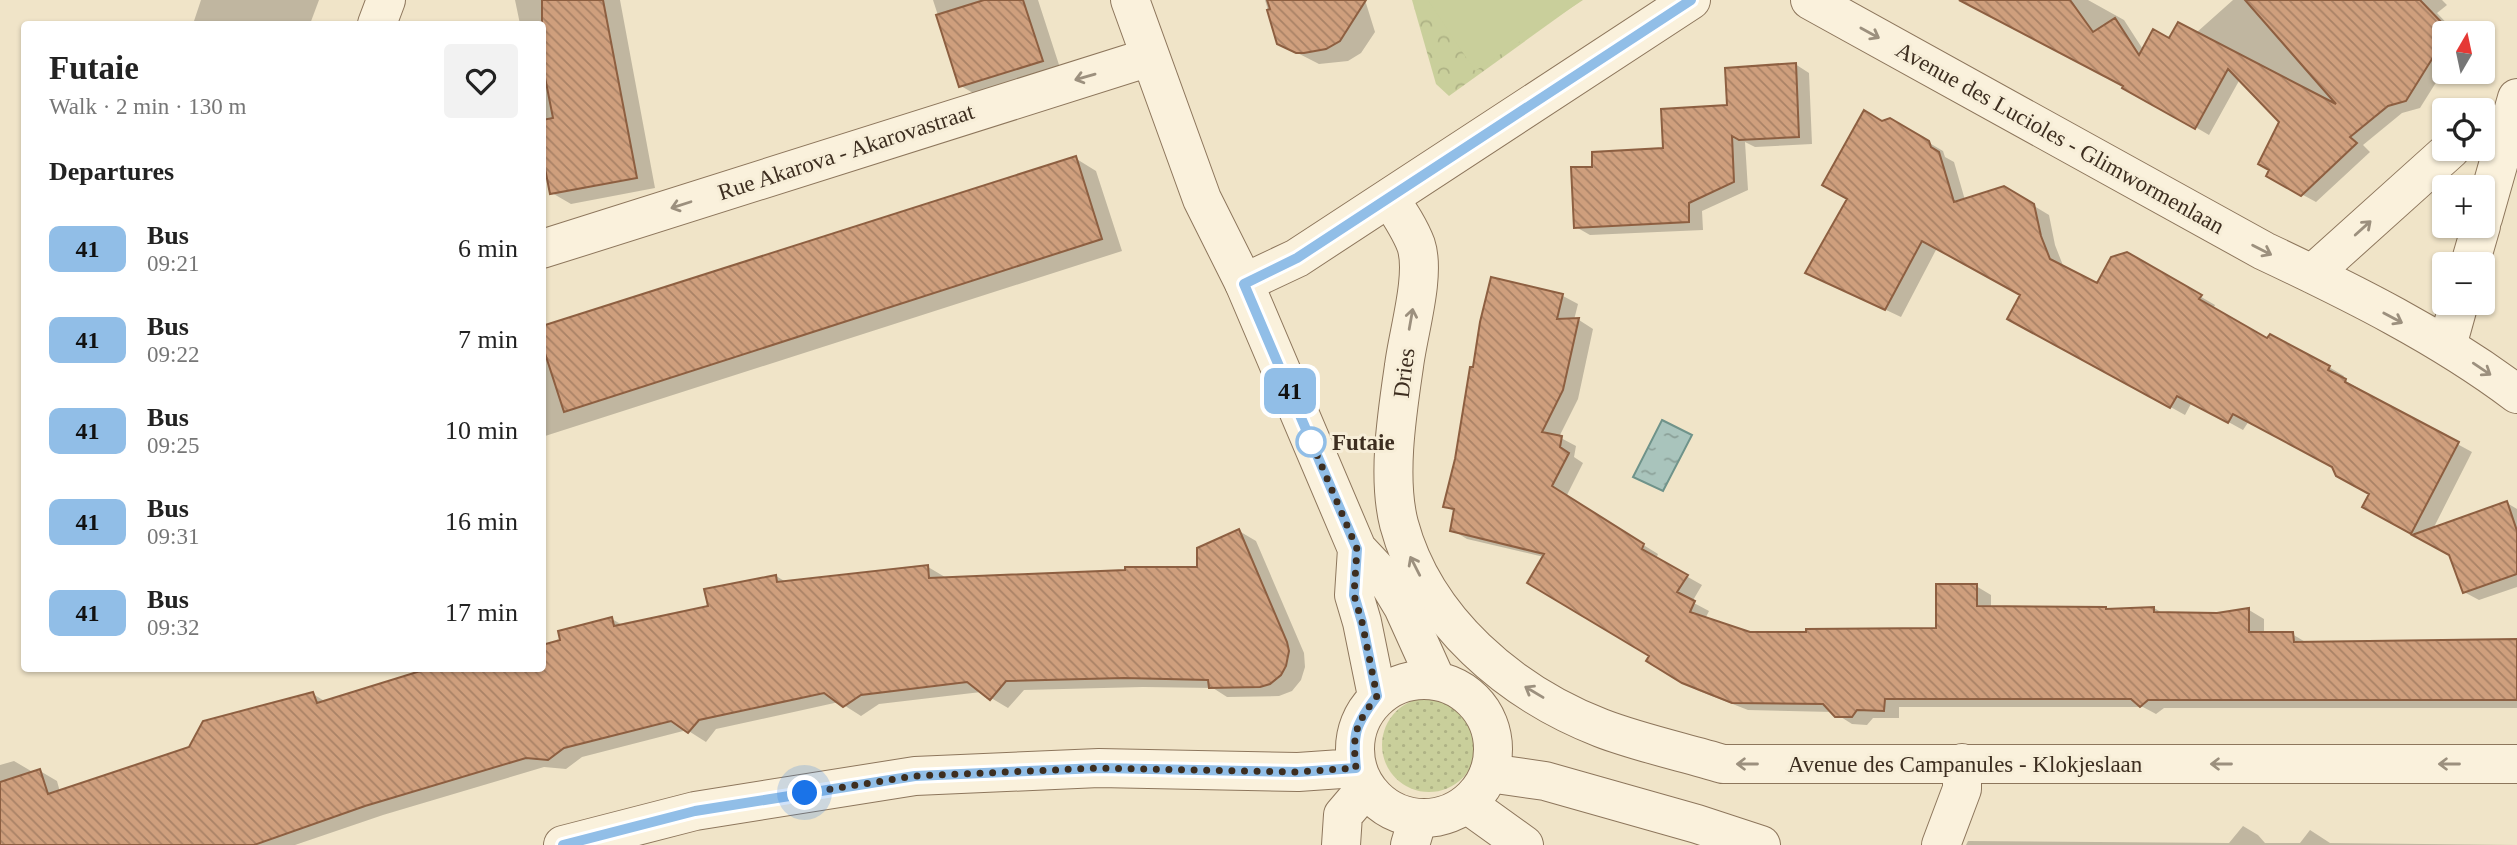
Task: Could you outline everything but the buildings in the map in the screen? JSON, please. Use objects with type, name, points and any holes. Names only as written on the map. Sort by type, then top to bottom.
[{"type":"street","points":[[378,21],[386,0]]},
{"type":"street","points":[[1130,0],[1202,199],[1244,284],[1357,549],[1388,582],[1403,607],[1436,680]]},
{"type":"street","points":[[1244,284],[1297,258],[1390,199],[1424,173],[1691,0]]},
{"type":"street","name":"Avenue des Lucioles - Glimwormenlaan","points":[[1810,0],[2263,251],[2447,346],[2517,394]]},
{"type":"street","name":"Rue Akarova - Akarovastraat","points":[[546,248],[1150,57]]},
{"type":"street","points":[[2495,109],[2517,89]]},
{"type":"street","points":[[2495,176],[2517,99]]},
{"type":"street","points":[[2312,274],[2438,161]]},
{"type":"street","name":"Dries","points":[[1390,199],[1406,224],[1416,247],[1420,267],[1403,367],[1393,468],[1399,522],[1430,594],[1453,623]]},
{"type":"street","points":[[2447,346],[2456,315]]},
{"type":"street","points":[[1357,549],[1354,595],[1377,696]]},
{"type":"street","name":"Avenue des Campanules - Klokjeslaan","points":[[1453,623],[1469,643],[1508,677],[1570,714],[1602,729],[1723,764],[2517,764]]},
{"type":"street","points":[[1415,679],[1436,680],[1455,686],[1472,698],[1485,714],[1492,734],[1493,753],[1489,773],[1480,790],[1467,804],[1414,832],[1397,813],[1380,803],[1361,778],[1353,742],[1360,719],[1377,696],[1395,685],[1415,679]]},
{"type":"street","points":[[1941,845],[1962,789],[1962,763]]},
{"type":"street","points":[[563,845],[695,811],[915,776],[1099,768],[1298,772],[1361,778]]},
{"type":"street","points":[[1489,773],[1545,781],[1761,845]]},
{"type":"street","points":[[1341,845],[1343,815],[1361,778]]},
{"type":"street","points":[[1467,804],[1524,845]]},
{"type":"green space","points":[[1412,0],[1582,0],[1449,96],[1436,84]]},
{"type":"green space","points":[[1428,0],[1583,0],[1475,71]]},
{"type":"green space","points":[[1429,698],[1447,702],[1462,712],[1472,727],[1476,745],[1472,763],[1462,778],[1447,788],[1429,792],[1411,788],[1396,778],[1386,763],[1382,745],[1386,727],[1396,712],[1411,702]]},
{"type":"water","points":[[1662,420],[1692,435],[1663,491],[1633,477]]},
{"type":"bus line","name":"41","points":[[563,845],[695,811],[915,776],[1099,768],[1298,772],[1356,768],[1353,742],[1360,719],[1377,696],[1354,595],[1357,549],[1244,284],[1297,258],[1390,199],[1424,173],[1691,0]]},
{"type":"place","name":"Futaie","points":[[1311,442]]},
{"type":"route","points":[[805,793],[915,776],[1099,768],[1298,772],[1356,768],[1353,742],[1360,719],[1377,696],[1354,595],[1357,549],[1309,436],[1311,442]]}]
